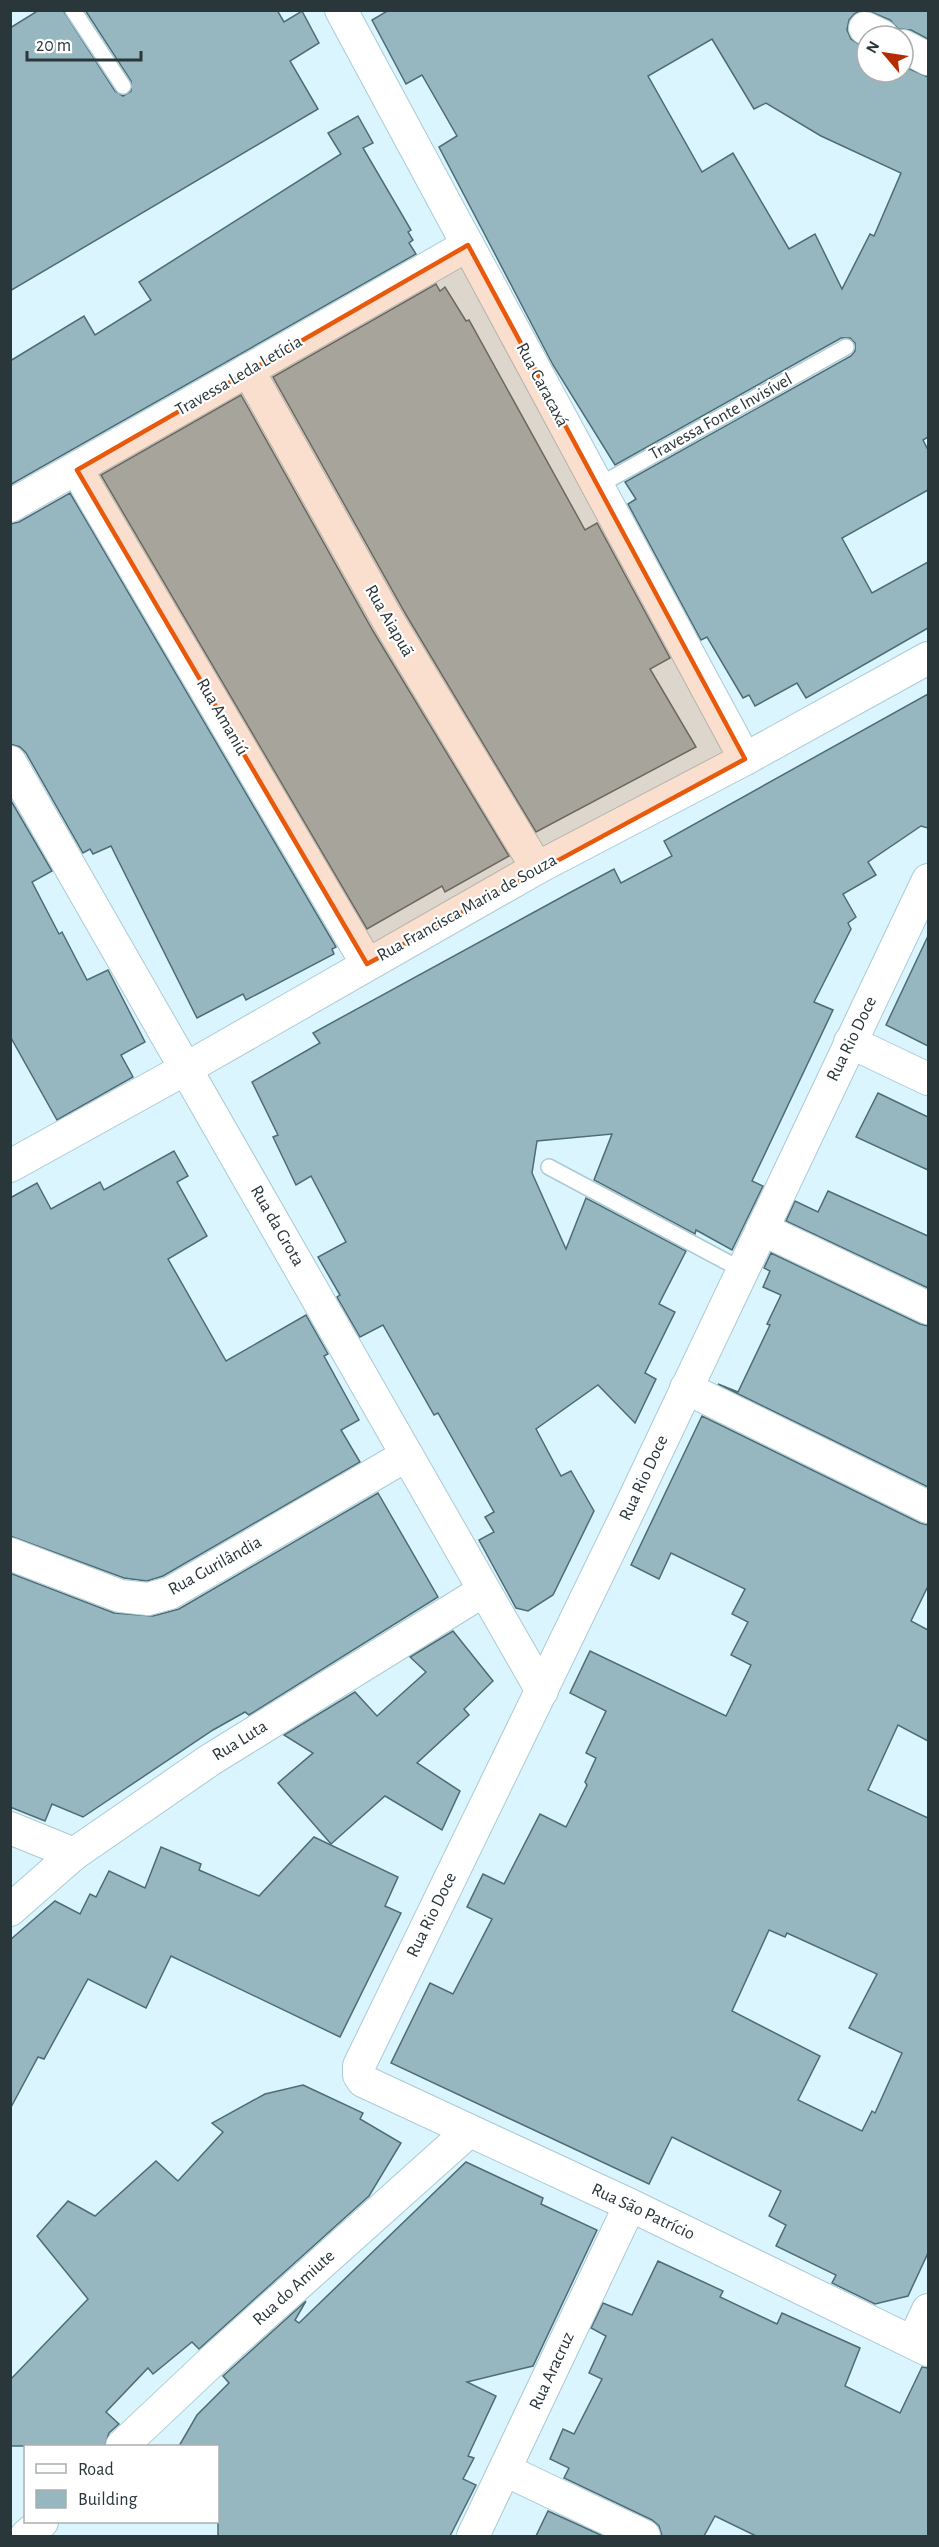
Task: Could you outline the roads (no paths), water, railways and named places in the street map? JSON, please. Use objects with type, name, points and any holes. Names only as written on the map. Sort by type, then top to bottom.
[{"type":"street","name":"Rua Caracaxá","points":[[341,10],[596,487],[745,759]]},
{"type":"street","name":"Travessa Leda Letícia","points":[[10,506],[77,470],[468,245]]},
{"type":"street","name":"Rua Aiapuã","points":[[248,370],[389,622],[537,867]]},
{"type":"street","name":"Rua Amaniú","points":[[77,470],[367,964]]},
{"type":"street","name":"Rua Francisca Maria de Souza","points":[[10,1166],[187,1068],[537,867],[745,759],[928,658]]},
{"type":"street","name":"Rua da Grota","points":[[10,762],[542,1691]]},
{"type":"street","name":"Rua Rio Doce","points":[[359,2075],[359,2066],[542,1691],[928,880]]},
{"type":"street","points":[[850,1042],[928,1079]]},
{"type":"street","points":[[762,1229],[928,1308]]},
{"type":"street","points":[[686,1388],[928,1507]]},
{"type":"street","name":"Rua Gurilândia","points":[[10,1554],[120,1596],[148,1599],[170,1593],[407,1455]]},
{"type":"street","name":"Rua Luta","points":[[10,1910],[74,1854],[210,1760],[483,1591]]},
{"type":"street","points":[[10,1828],[74,1854]]},
{"type":"street","name":"Rua São Patrício","points":[[359,2075],[363,2081],[630,2205],[921,2346]]},
{"type":"street","name":"Rua do Amiute","points":[[123,2445],[469,2132]]},
{"type":"street","name":"Rua Aracruz","points":[[474,2536],[630,2205]]},
{"type":"street","points":[[921,2346],[928,2310]]},
{"type":"street","points":[[505,2470],[644,2536]]},
{"type":"street","points":[[26,2536],[41,2523]]},
{"type":"lane","points":[[73,10],[123,86]]},
{"type":"lane","name":"Travessa Fonte Invisível","points":[[596,487],[846,347]]},
{"type":"lane","points":[[549,1167],[742,1270]]}]
